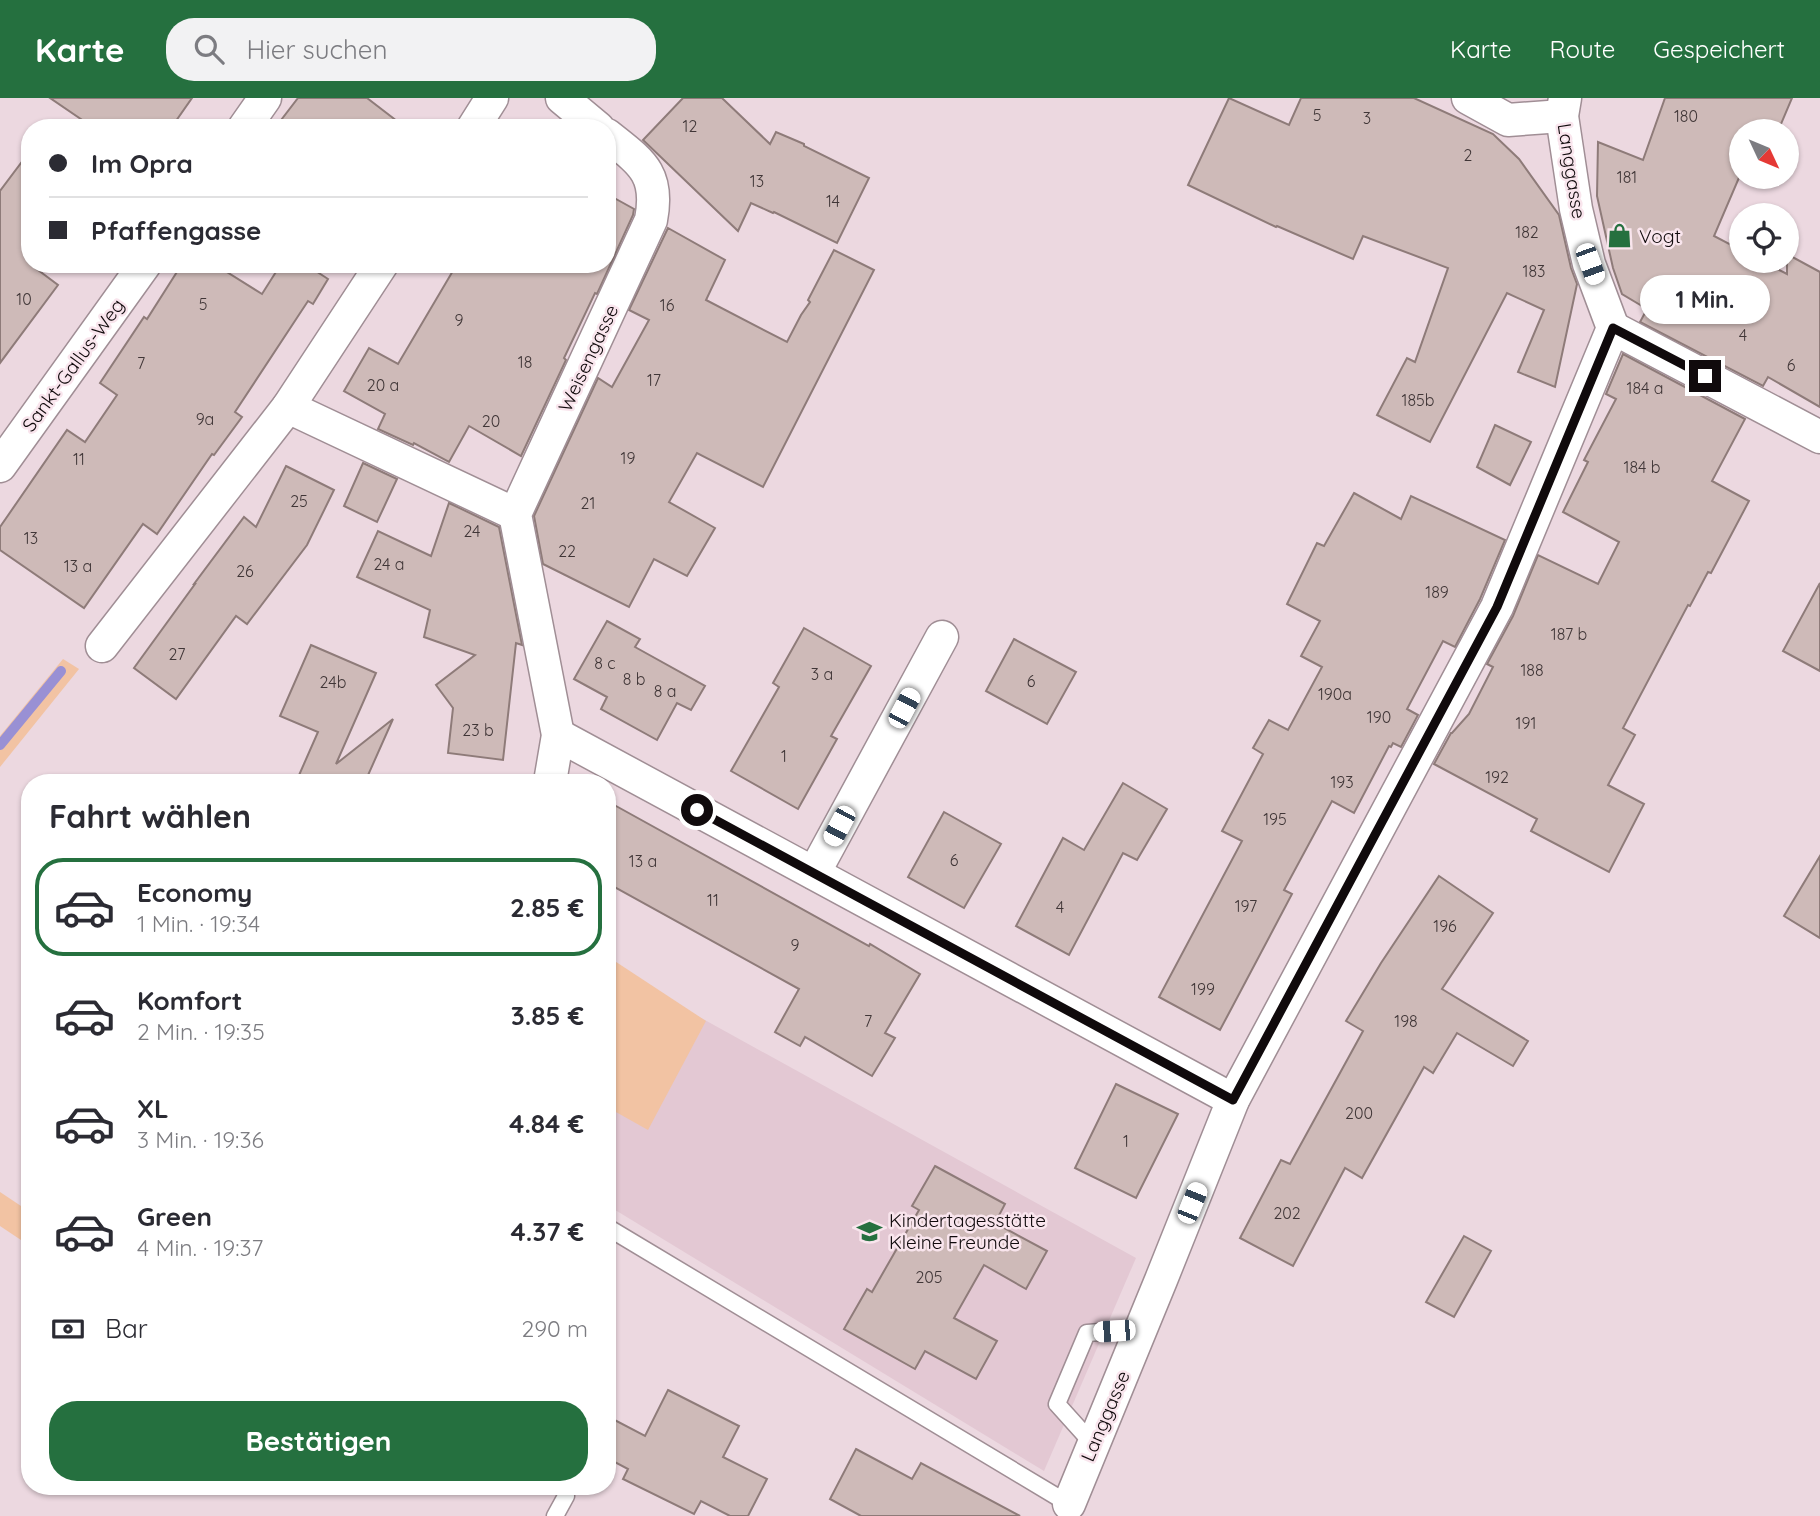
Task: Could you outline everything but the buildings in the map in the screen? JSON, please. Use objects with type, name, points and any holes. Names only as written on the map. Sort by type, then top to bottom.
[{"type":"street","points":[[250,119],[265,98]]},
{"type":"street","points":[[562,98],[587,119]]},
{"type":"street","points":[[1468,98],[1508,120],[1564,107]]},
{"type":"street","name":"Langgasse","points":[[1066,1510],[1233,1100],[1497,607],[1613,328],[1590,264],[1576,209],[1564,107]]},
{"type":"street","name":"Weisengasse","points":[[515,514],[651,220],[653,183],[639,161],[616,142]]},
{"type":"street","name":"Sankt-Gallus-Weg","points":[[0,466],[139,273]]},
{"type":"street","points":[[102,646],[288,407],[376,273]]},
{"type":"street","points":[[1613,328],[1820,437]]},
{"type":"street","points":[[288,407],[515,514],[558,734],[551,774]]},
{"type":"street","points":[[814,873],[942,637]]},
{"type":"street","points":[[558,734],[1233,1100]]},
{"type":"lane","points":[[616,1233],[1066,1510]]},
{"type":"lane","points":[[1093,1444],[1057,1404],[1087,1333],[1141,1329]]},
{"type":"lane","points":[[555,1516],[566,1496]]},
{"type":"shaded area","points":[[63,659],[79,669],[0,767],[0,736]]},
{"type":"shaded area","points":[[616,962],[706,1021],[648,1130],[616,1112]]},
{"type":"shaded area","name":"Kindertagesstätte Kleine Freunde","points":[[616,971],[1136,1258],[1044,1471],[616,1210]]},
{"type":"shaded area","points":[[0,1192],[21,1206],[21,1240],[0,1226]]},
{"type":"waterway","points":[[0,745],[61,671]]},
{"type":"place","name":"Vogt","points":[[1619,236]]},
{"type":"place","name":"Kindertagesstätte Kleine Freunde","points":[[869,1231]]},
{"type":"route","points":[[697,810],[1233,1100],[1497,607],[1613,328],[1705,376]]}]
